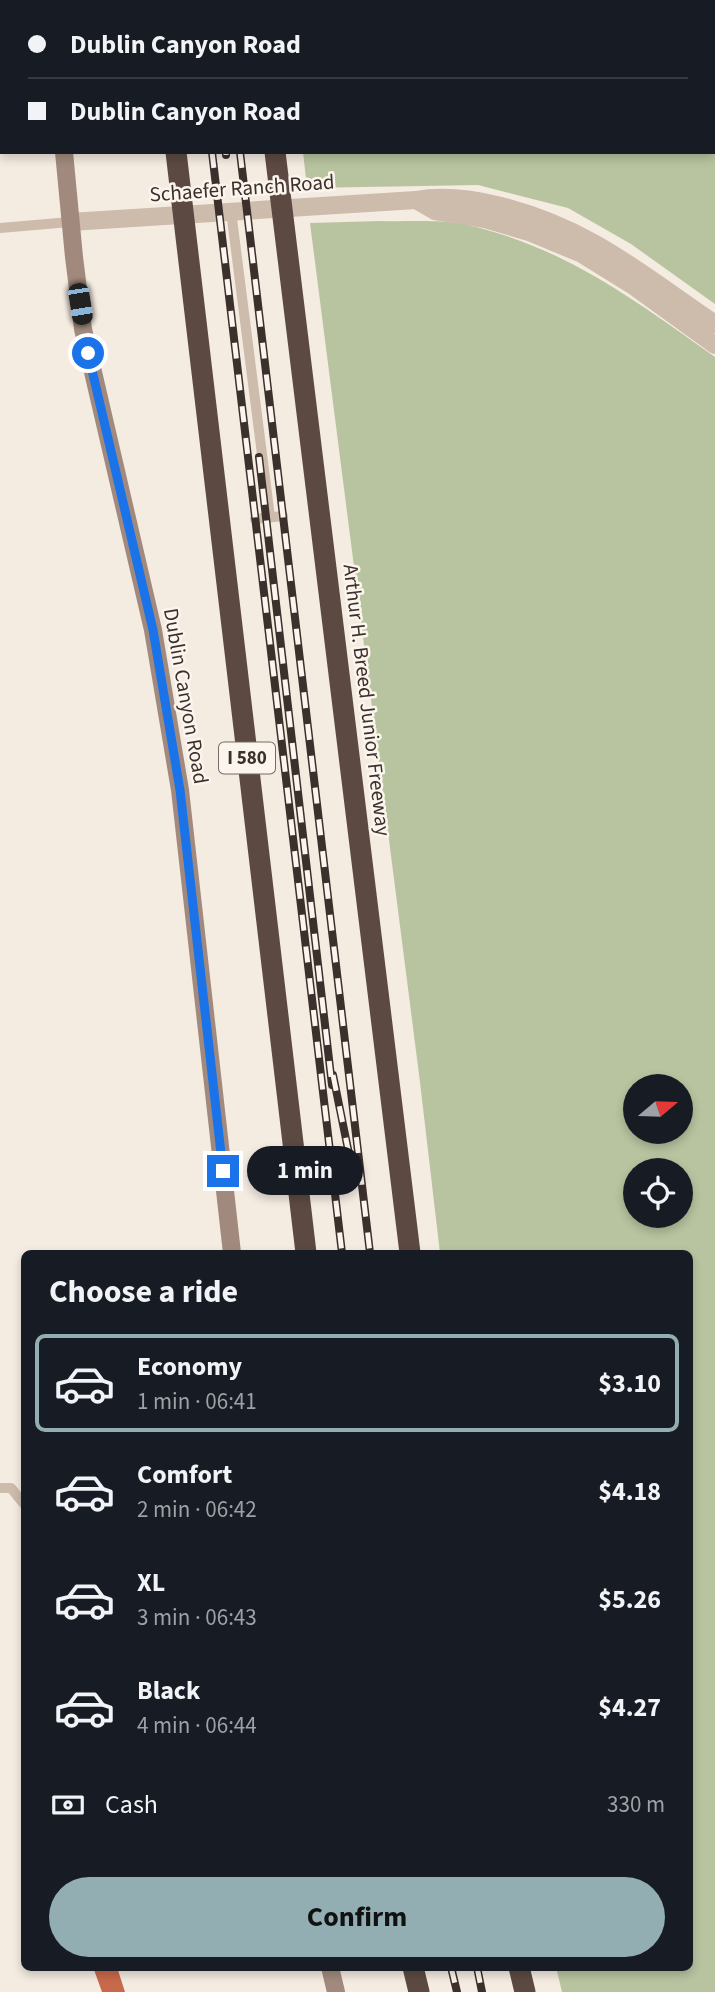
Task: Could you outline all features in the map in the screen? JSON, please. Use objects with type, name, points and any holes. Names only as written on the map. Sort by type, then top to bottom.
[{"type":"highway","name":"I 580","points":[[176,154],[306,1250]]},
{"type":"highway","name":"Arthur H. Breed Junior Freeway","points":[[276,161],[410,1250]]},
{"type":"highway","points":[[414,1971],[419,1992]]},
{"type":"highway","points":[[520,1971],[525,1992]]},
{"type":"main road","name":"Dublin Canyon Road","points":[[64,154],[70,222],[88,353],[150,620],[171,728],[182,804],[232,1250]]},
{"type":"main road","points":[[331,1971],[336,1992]]},
{"type":"street","name":"Schaefer Ranch Road","points":[[70,222],[437,197],[486,202],[529,213],[581,234],[624,259],[715,324]]},
{"type":"street","name":"Schaefer Ranch Road","points":[[416,200],[435,211],[485,219],[528,232],[582,254],[632,285],[715,345]]},
{"type":"lane","points":[[231,211],[270,517]]},
{"type":"lane","points":[[0,228],[70,222]]},
{"type":"lane","points":[[255,519],[283,516]]},
{"type":"lane","points":[[0,1488],[11,1488],[21,1500]]},
{"type":"green space","points":[[303,154],[715,154],[715,304],[631,244],[568,208],[478,185],[307,188]]},
{"type":"green space","points":[[446,222],[502,234],[567,261],[597,278],[715,357],[715,1992],[562,1992],[557,1971],[693,1971],[693,1250],[440,1250],[310,223]]},
{"type":"building","points":[[94,1971],[118,1971],[125,1992],[102,1992]]},
{"type":"railway","points":[[212,154],[342,1250]]},
{"type":"railway","points":[[240,154],[370,1250]]},
{"type":"railway","points":[[259,457],[332,1085]]},
{"type":"railway","points":[[333,1075],[351,1164]]},
{"type":"railway","points":[[452,1971],[457,1992]]},
{"type":"railway","points":[[478,1971],[482,1992]]},
{"type":"route","points":[[88,353],[153,630],[171,728],[223,1171]]}]
